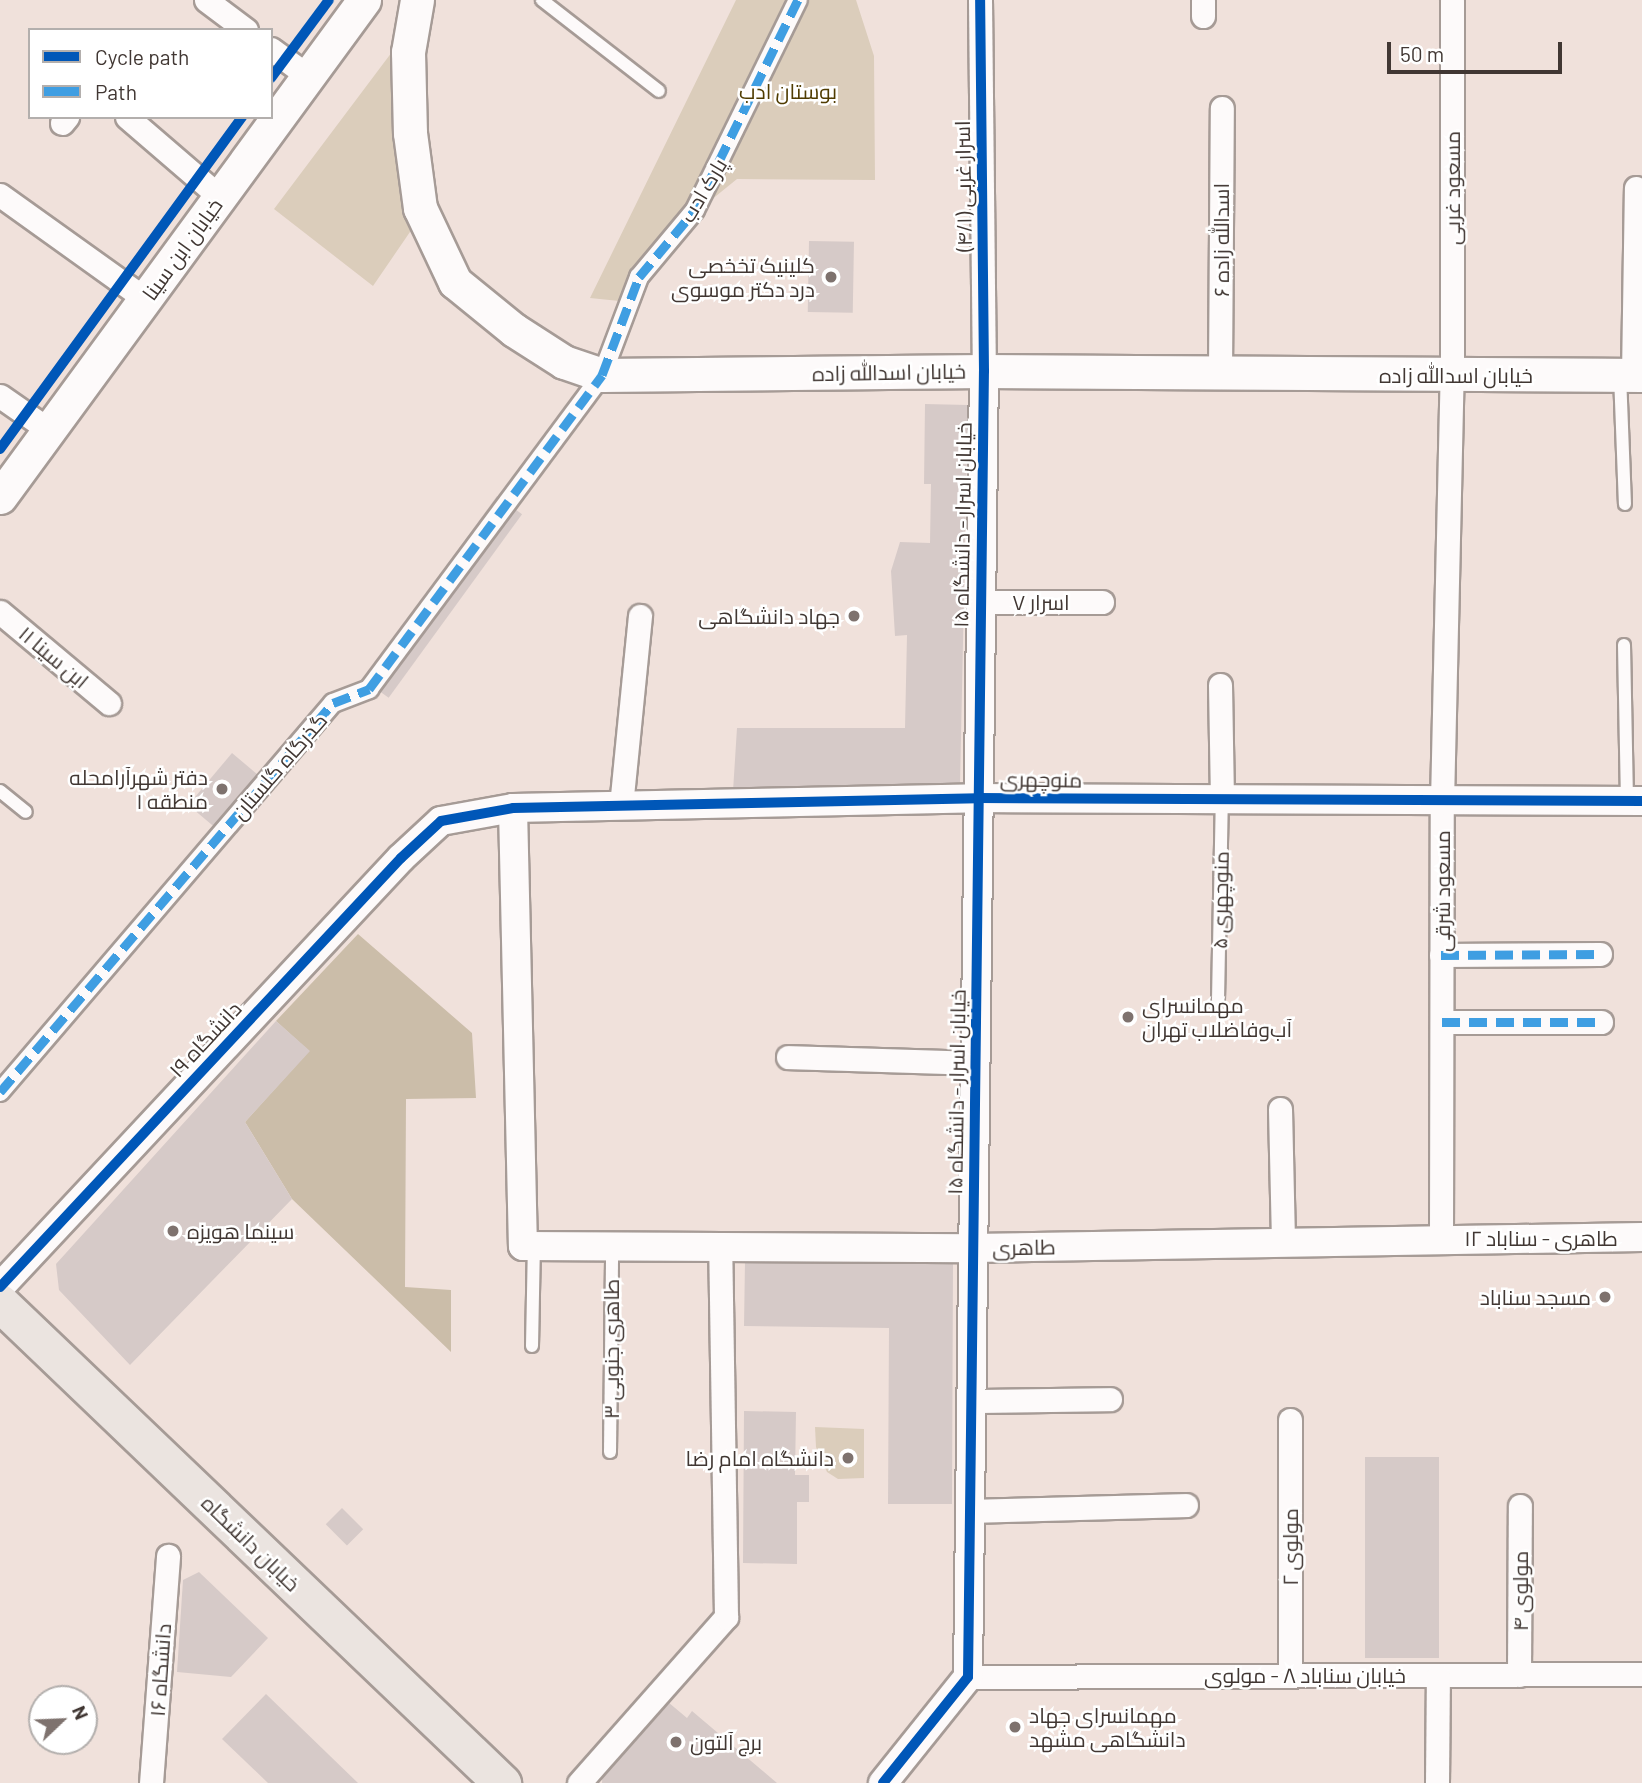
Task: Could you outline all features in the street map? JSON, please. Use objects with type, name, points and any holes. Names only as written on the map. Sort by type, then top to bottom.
[{"type":"main road","name":"خیابان ابن سینا","points":[[0,497],[364,0]]},
{"type":"main road","name":"خیابان اسدالله زاده","points":[[417,0],[408,52],[410,133],[420,208],[455,282],[534,343],[564,362],[602,374],[984,371],[1452,376],[1631,375]]},
{"type":"main road","name":"خیابان دانشگاه","points":[[0,1303],[502,1783]]},
{"type":"street","points":[[206,0],[243,28]]},
{"type":"street","name":"پارک ادب","points":[[602,374],[639,277],[695,210],[798,0]]},
{"type":"street","name":"اسرار غربی (۴/۱)","points":[[981,0],[984,371]]},
{"type":"street","name":"مسعود غربی","points":[[1452,0],[1452,376]]},
{"type":"street","points":[[273,50],[308,76]]},
{"type":"street","name":"اسدالله زاده ۶","points":[[1220,373],[1222,107]]},
{"type":"street","points":[[129,119],[220,197]]},
{"type":"street","points":[[1631,375],[1636,188]]},
{"type":"street","points":[[0,195],[145,299]]},
{"type":"street","name":"خیابان اسرار - دانشگاه ۱۵","points":[[968,1677],[984,371]]},
{"type":"street","name":"گذرگاه گلستان","points":[[0,1092],[333,703],[369,689],[602,374]]},
{"type":"street","name":"مسعود شرقی","points":[[1441,1239],[1441,955],[1452,376]]},
{"type":"street","points":[[0,396],[49,430]]},
{"type":"street","name":"اسرار ۷","points":[[980,602],[1102,603]]},
{"type":"street","name":"ابن سینا ۱۱","points":[[0,612],[109,703]]},
{"type":"street","points":[[621,806],[640,616]]},
{"type":"street","points":[[1220,685],[1222,800]]},
{"type":"street","name":"منوچهری","points":[[441,821],[513,808],[978,798],[1634,801]]},
{"type":"street","points":[[513,808],[529,1246]]},
{"type":"street","name":"دانشگاه ۱۹","points":[[0,1287],[401,858],[441,821]]},
{"type":"street","points":[[1441,955],[1600,954]]},
{"type":"street","points":[[1442,1022],[1601,1023]]},
{"type":"street","points":[[788,1056],[975,1063]]},
{"type":"street","points":[[1280,1109],[1283,1242]]},
{"type":"street","name":"طاهری - سناباد ۱۲","points":[[1441,1239],[1642,1237]]},
{"type":"street","name":"طاهری","points":[[529,1246],[720,1249],[973,1248],[1441,1239]]},
{"type":"street","points":[[579,1783],[726,1617],[720,1249]]},
{"type":"street","points":[[973,1401],[1110,1399]]},
{"type":"street","name":"مولوی ۲","points":[[1290,1420],[1290,1675]]},
{"type":"street","points":[[971,1511],[1186,1505]]},
{"type":"street","name":"مولوی ۴","points":[[1520,1506],[1520,1675]]},
{"type":"street","name":"دانشگاه ۱۶","points":[[151,1783],[168,1556]]},
{"type":"street","name":"خیابان سناباد ۸ - مولوی","points":[[968,1677],[1642,1674]]},
{"type":"street","points":[[1437,1783],[1438,1676]]},
{"type":"street","points":[[883,1783],[968,1677]]},
{"type":"lane","points":[[542,0],[659,91]]},
{"type":"lane","points":[[1625,504],[1631,375]]},
{"type":"lane","points":[[1624,645],[1634,801]]},
{"type":"lane","points":[[0,791],[26,812]]},
{"type":"lane","name":"منوچهری ۵","points":[[1218,1000],[1222,800]]},
{"type":"lane","points":[[529,1246],[532,1346]]},
{"type":"lane","name":"طاهری جنوبی ۳","points":[[610,1452],[612,1247]]},
{"type":"green space","name":"بوستان ادب","points":[[736,0],[856,0],[874,56],[875,180],[737,179],[647,252],[639,303],[590,298]]},
{"type":"green space","points":[[401,40],[393,73],[393,139],[412,229],[373,286],[274,209]]},
{"type":"green space","points":[[815,1427],[864,1429],[864,1478],[838,1479],[827,1472],[816,1447]]},
{"type":"shaded area","points":[[358,934],[472,1033],[476,1098],[406,1099],[405,1287],[451,1290],[451,1352],[292,1199],[245,1122],[309,1051],[276,1021]]},
{"type":"building","name":"کلینیک تخخصی درد دکتر موسوی","points":[[809,241],[854,242],[853,313],[808,312]]},
{"type":"building","points":[[925,404],[968,405],[960,785],[733,791],[737,728],[905,728],[907,635],[895,636],[891,571],[900,542],[930,543],[931,484],[924,484]]},
{"type":"building","points":[[497,496],[522,514],[389,698],[364,680]]},
{"type":"building","name":"دفتر شهرآرامحله منطقه ۱","points":[[232,753],[257,774],[214,826],[188,805]]},
{"type":"building","name":"سینما هویزه","points":[[276,1021],[310,1051],[245,1122],[292,1199],[130,1365],[59,1290],[56,1264]]},
{"type":"building","points":[[745,1261],[953,1262],[952,1504],[888,1504],[889,1328],[744,1326]]},
{"type":"building","points":[[744,1411],[796,1412],[795,1475],[809,1475],[809,1502],[797,1502],[797,1564],[743,1563]]},
{"type":"building","points":[[1365,1457],[1439,1457],[1439,1658],[1365,1658]]},
{"type":"building","points":[[342,1508],[363,1529],[347,1545],[326,1524]]},
{"type":"building","points":[[199,1572],[268,1638],[231,1677],[177,1672],[183,1580]]},
{"type":"building","points":[[266,1694],[358,1783],[268,1783],[222,1739]]},
{"type":"building","name":"برج آلتون","points":[[662,1697],[687,1718],[692,1711],[777,1783],[602,1783],[603,1767]]},
{"type":"marked path","points":[[0,1092],[333,703],[369,689],[602,375],[639,277],[695,210],[798,0]]},
{"type":"marked path","points":[[1441,955],[1600,954]]},
{"type":"marked path","points":[[1442,1022],[1601,1022]]},
{"type":"cycle path","points":[[273,75],[329,0]]},
{"type":"cycle path","points":[[883,1783],[968,1677],[984,371],[980,0]]},
{"type":"cycle path","points":[[0,449],[241,119]]},
{"type":"cycle path","points":[[0,1287],[401,858],[441,821],[513,808],[978,798],[1642,801]]},
{"type":"place","name":"کلینیک تخخصی درد دکتر موسوی","points":[[831,277]]},
{"type":"place","name":"جهاد دانشگاهی","points":[[854,616]]},
{"type":"place","name":"دفتر شهرآرامحله منطقه ۱","points":[[222,789]]},
{"type":"place","name":"مهمانسرای آب‌و‌فاضلاب تهران","points":[[1128,1017]]},
{"type":"place","name":"سینما هویزه","points":[[173,1231]]},
{"type":"place","name":"مسجد سناباد","points":[[1605,1297]]},
{"type":"place","name":"دانشگاه امام رضا","points":[[848,1458]]},
{"type":"place","name":"مهمانسرای جهاد دانشگاهی مشهد","points":[[1015,1727]]},
{"type":"place","name":"برج آلتون","points":[[676,1742]]}]
